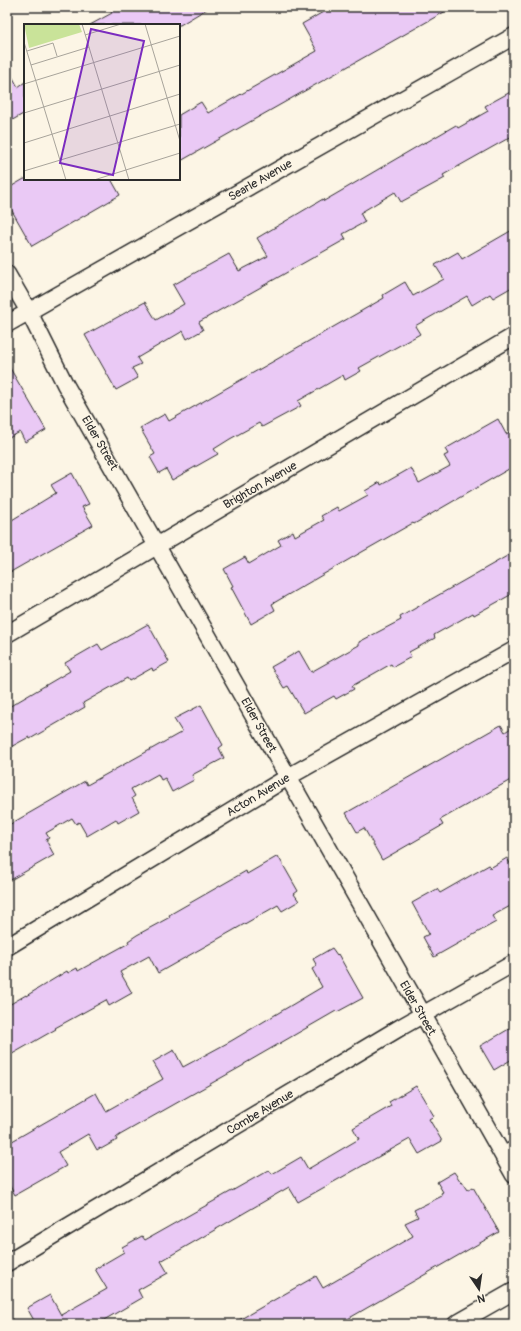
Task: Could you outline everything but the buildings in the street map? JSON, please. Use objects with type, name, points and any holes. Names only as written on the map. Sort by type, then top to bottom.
[{"type":"street","name":"Searle Avenue","points":[[7,324],[514,36]]},
{"type":"street","name":"Elder Street","points":[[7,274],[29,312],[65,384],[158,544],[422,1015],[508,1149],[514,1175]]},
{"type":"street","name":"Brighton Avenue","points":[[7,634],[514,336]]},
{"type":"street","name":"Acton Avenue","points":[[7,947],[288,777],[514,650]]},
{"type":"street","name":"Combe Avenue","points":[[7,1263],[422,1015],[514,963]]},
{"type":"street","points":[[456,1324],[514,1291]]}]
